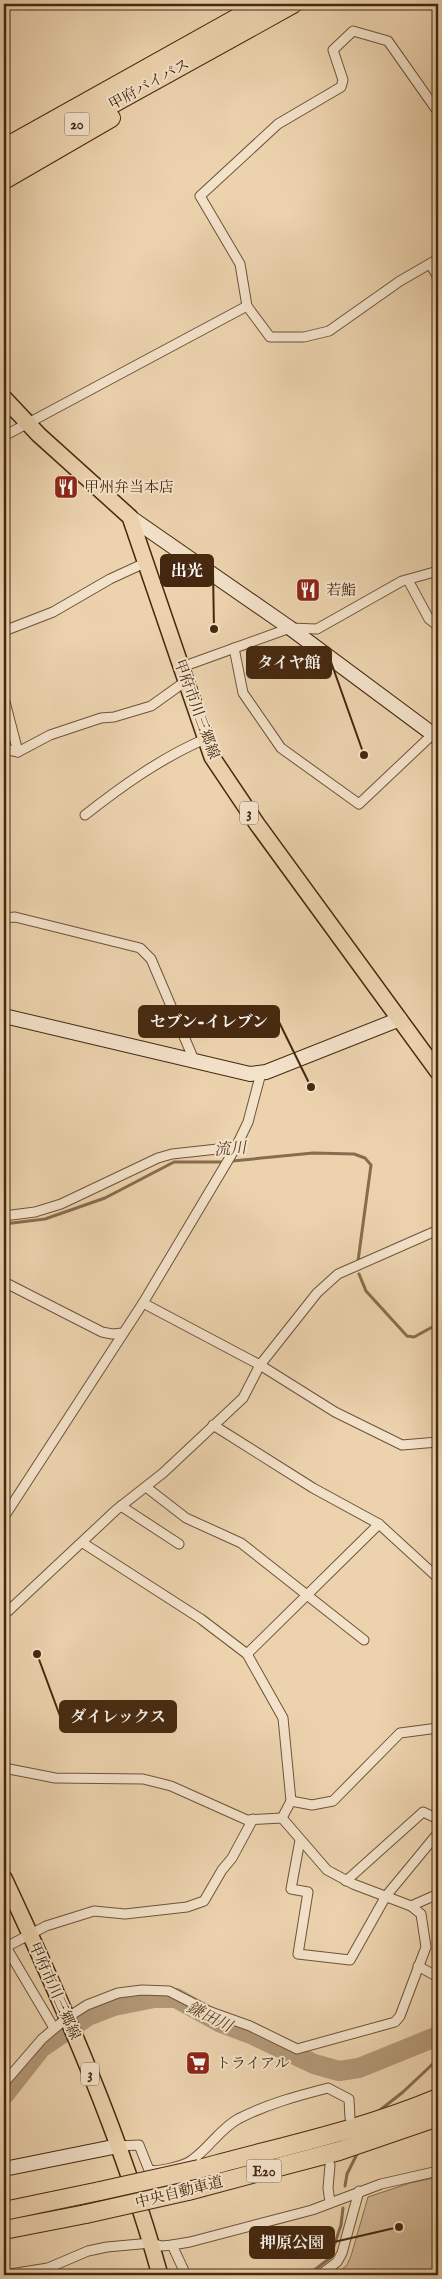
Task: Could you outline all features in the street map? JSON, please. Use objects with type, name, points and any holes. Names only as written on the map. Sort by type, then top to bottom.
[{"type":"highway","points":[[4,135],[244,4]]},
{"type":"highway","name":"甲府バイパス","points":[[4,164],[146,78],[267,10],[293,4]]},
{"type":"highway","points":[[4,180],[265,30],[267,10]]},
{"type":"highway","name":"甲府バイパス","points":[[4,148],[146,78]]},
{"type":"highway","name":"中央自動車道","points":[[4,2211],[199,2169],[350,2123],[415,2108],[438,2098]]},
{"type":"highway","name":"中央自動車道","points":[[4,2230],[86,2214],[335,2158],[438,2117]]},
{"type":"main road","name":"甲府市川三郷線","points":[[4,398],[27,423],[130,517],[147,562],[212,758],[257,824],[438,1072]]},
{"type":"main road","name":"甲府市川三郷線","points":[[4,1878],[68,2017],[118,2146],[160,2275]]},
{"type":"street","points":[[438,112],[388,42],[353,31],[333,50],[343,80],[341,87],[278,124],[200,196],[240,264],[247,306],[270,337],[304,336],[329,332],[400,281],[434,262],[438,277]]},
{"type":"street","points":[[4,436],[247,306]]},
{"type":"street","points":[[130,517],[290,628],[437,734],[359,804],[281,748],[243,693],[234,648]]},
{"type":"street","points":[[4,631],[53,612],[110,579],[147,562]]},
{"type":"street","points":[[4,749],[18,752],[50,734],[101,718],[114,717],[151,706],[184,674],[234,648],[290,628],[317,629],[408,580],[438,571]]},
{"type":"street","points":[[408,580],[429,619],[438,626]]},
{"type":"street","points":[[4,698],[18,752]]},
{"type":"street","points":[[85,816],[122,786],[185,748],[205,739]]},
{"type":"street","points":[[4,918],[15,917],[140,948],[146,952],[194,1060]]},
{"type":"street","points":[[4,1016],[250,1074],[261,1073],[400,1019]]},
{"type":"street","points":[[4,1517],[143,1303],[234,1151],[248,1122],[261,1073]]},
{"type":"street","points":[[4,1216],[35,1212],[61,1204],[158,1158],[172,1154],[234,1151]]},
{"type":"street","points":[[4,1615],[121,1506],[146,1486],[243,1398],[260,1365],[317,1293],[338,1274],[438,1230]]},
{"type":"street","points":[[4,1282],[102,1332],[112,1334],[123,1333]]},
{"type":"street","points":[[143,1303],[260,1365],[335,1412],[402,1445],[438,1442]]},
{"type":"street","points":[[213,1426],[313,1488],[379,1524],[438,1578]]},
{"type":"street","points":[[146,1486],[186,1518],[241,1543],[364,1640]]},
{"type":"street","points":[[121,1506],[179,1544]]},
{"type":"street","points":[[247,1654],[379,1524]]},
{"type":"street","points":[[83,1543],[201,1619],[247,1654],[283,1718],[291,1801],[282,1818]]},
{"type":"street","points":[[4,1582],[4,1602]]},
{"type":"street","points":[[291,1801],[312,1806],[333,1801],[400,1733],[438,1728]]},
{"type":"street","points":[[4,1768],[55,1778],[143,1779],[171,1786],[247,1820],[282,1818]]},
{"type":"street","points":[[346,1880],[424,1812],[438,1819]]},
{"type":"street","points":[[4,2083],[54,2028],[87,2005],[118,1993],[142,1990],[169,1990],[208,2011],[250,2026],[297,2049],[395,2022],[400,2016],[426,1947],[421,1914],[411,1906],[346,1880],[327,1870],[282,1818]]},
{"type":"street","points":[[54,2028],[5,1946],[30,1933],[94,1911],[125,1914],[187,1907],[204,1901],[222,1870],[232,1858],[253,1820]]},
{"type":"street","points":[[300,1840],[290,1890],[308,1892],[298,1954],[350,1960],[386,1896],[438,1833]]},
{"type":"street","points":[[411,1906],[438,1894]]},
{"type":"street","points":[[418,1966],[438,1977]]},
{"type":"street","points":[[4,2169],[118,2146],[139,2145],[149,2170],[157,2172],[192,2161],[214,2138],[236,2120],[274,2102],[328,2088],[349,2099],[350,2123]]},
{"type":"street","points":[[330,2202],[328,2188],[335,2158]]},
{"type":"street","points":[[4,2275],[48,2268],[88,2251],[151,2243],[162,2246],[172,2245],[312,2210],[360,2190],[438,2171]]},
{"type":"street","points":[[320,2275],[340,2257],[360,2190]]},
{"type":"street","points":[[172,2245],[186,2275]]},
{"type":"shaded area","points":[[438,2177],[438,2275],[335,2275],[347,2265],[351,2256],[368,2197],[410,2183]]},
{"type":"waterway","name":"流川","points":[[4,1224],[45,1219],[105,1198],[174,1162],[222,1162],[313,1153],[354,1154],[365,1158],[371,1165],[358,1261]]},
{"type":"waterway","name":"流川","points":[[359,1274],[366,1291],[407,1336],[414,1337],[438,1324]]},
{"type":"waterway","name":"鎌田川","points":[[4,2095],[41,2048],[88,2016],[114,2006],[154,1998],[176,1998],[221,2023],[253,2035],[314,2064],[339,2071],[359,2068],[438,2036]]},
{"type":"waterway","points":[[375,2114],[403,2092],[438,2059]]},
{"type":"waterway","points":[[345,2186],[347,2174],[358,2152]]},
{"type":"waterway","points":[[308,2275],[330,2258],[341,2225],[343,2208]]},
{"type":"place","name":"甲州弁当本店","points":[[66,487]]},
{"type":"place","name":"若鮨","points":[[308,590]]},
{"type":"place","name":"出光","points":[[214,629]]},
{"type":"place","name":"タイヤ館","points":[[364,755]]},
{"type":"place","name":"セブン-イレブン","points":[[311,1087]]},
{"type":"place","name":"ダイレックス","points":[[37,1654]]},
{"type":"place","name":"トライアル","points":[[198,2063]]},
{"type":"place","name":"押原公園","points":[[399,2227]]}]
